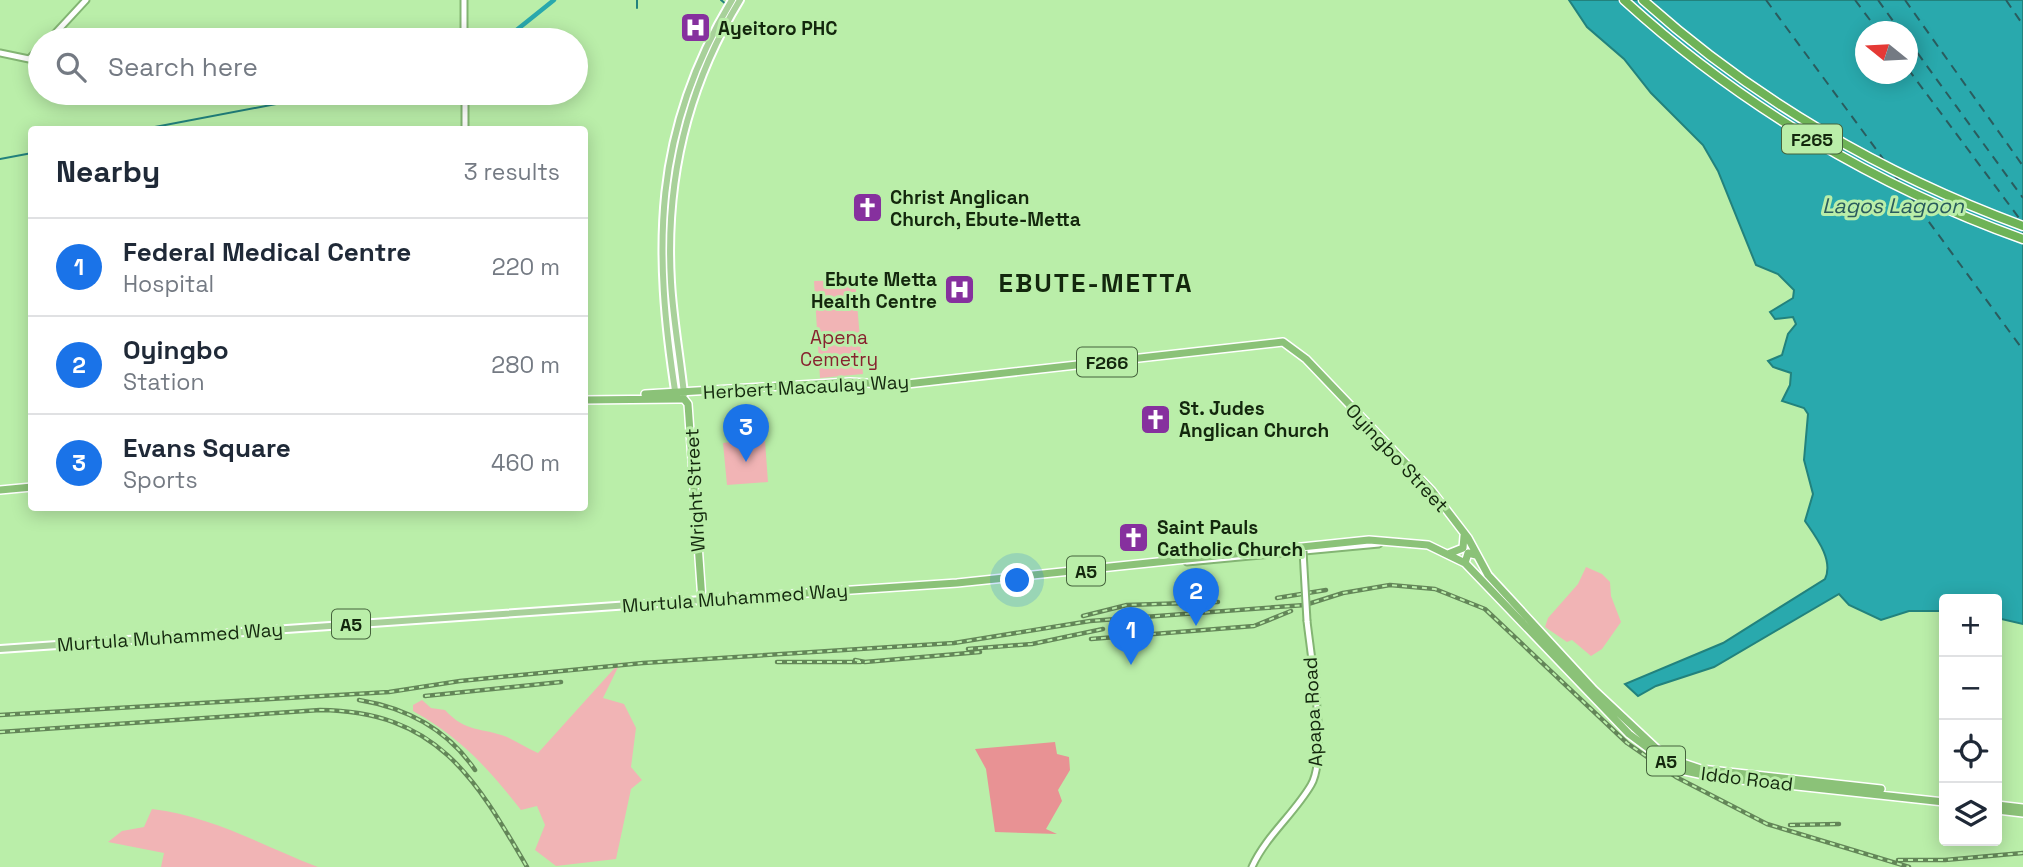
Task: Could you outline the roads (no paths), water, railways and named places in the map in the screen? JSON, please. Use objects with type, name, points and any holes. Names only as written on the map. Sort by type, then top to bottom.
[{"type":"highway","name":"F265","points":[[1624,0],[1710,70],[1797,130],[1927,200],[2023,239]]},
{"type":"highway","name":"F265","points":[[1643,0],[1719,62],[1811,124],[1944,194],[2023,226]]},
{"type":"highway","name":"Herbert Macaulay Way","points":[[588,399],[850,382],[898,385],[1278,342]]},
{"type":"highway","name":"Oyingbo Street","points":[[1278,342],[1292,347],[1306,359],[1432,491],[1462,530],[1476,555]]},
{"type":"highway","name":"Herbert Macaulay Way","points":[[588,399],[667,398],[680,395]]},
{"type":"highway","name":"Wright Street","points":[[680,395],[690,412],[702,600]]},
{"type":"highway","points":[[0,488],[28,485]]},
{"type":"highway","points":[[1447,554],[1463,548],[1462,530]]},
{"type":"highway","name":"Murtula Muhammed Way","points":[[702,600],[957,583],[1378,539],[1416,542],[1465,563]]},
{"type":"highway","points":[[1465,563],[1468,553],[1476,555]]},
{"type":"highway","name":"Iddo Road","points":[[1476,555],[1501,590],[1594,690],[1646,741],[1668,756],[1701,769],[1776,775],[1939,799]]},
{"type":"highway","name":"Iddo Road","points":[[1465,563],[1629,734],[1673,765],[1713,777],[1939,800]]},
{"type":"highway","points":[[2002,808],[2023,810]]},
{"type":"main road","points":[[680,395],[670,265],[674,182],[689,108],[732,0]]},
{"type":"main road","points":[[721,24],[740,0]]},
{"type":"main road","name":"Murtula Muhammed Way","points":[[0,649],[702,600]]},
{"type":"street","points":[[60,28],[86,0]]},
{"type":"street","points":[[464,0],[464,28]]},
{"type":"street","points":[[0,53],[28,59]]},
{"type":"street","points":[[465,105],[466,126]]},
{"type":"street","points":[[1144,563],[1156,565],[1396,544],[1447,554]]},
{"type":"street","name":"Apapa Road","points":[[1252,867],[1261,850],[1311,786],[1317,772],[1318,734],[1303,551]]},
{"type":"water","name":"Lagos Lagoon","points":[[1569,0],[2023,0],[2023,624],[2002,619],[2002,594],[1939,594],[1939,611],[1909,611],[1881,620],[1849,605],[1839,594],[1714,667],[1656,686],[1638,696],[1625,684],[1723,643],[1825,579],[1827,564],[1822,549],[1805,521],[1813,494],[1804,460],[1808,414],[1804,408],[1782,401],[1790,385],[1791,373],[1773,367],[1768,361],[1782,355],[1788,334],[1796,324],[1793,317],[1775,319],[1770,312],[1793,298],[1794,290],[1778,274],[1756,265],[1718,171],[1703,145],[1651,93],[1624,59],[1587,27]]},
{"type":"waterway","points":[[519,28],[554,0]]},
{"type":"waterway","points":[[637,0],[637,8]]},
{"type":"waterway","points":[[721,0],[727,5]]},
{"type":"waterway","points":[[160,126],[271,105]]},
{"type":"waterway","points":[[0,159],[28,154]]},
{"type":"railway","points":[[0,715],[389,692],[460,681],[643,663],[954,643],[1090,621],[1305,605],[1343,593],[1390,585],[1435,589],[1485,609],[1627,743],[1676,777],[1767,824],[1909,867]]},
{"type":"railway","points":[[1277,598],[1326,590]]},
{"type":"railway","points":[[1083,616],[1127,605],[1218,602]]},
{"type":"railway","points":[[1091,639],[1254,626],[1291,611]]},
{"type":"railway","points":[[968,649],[1032,644],[1103,629]]},
{"type":"railway","points":[[855,660],[865,662],[980,652]]},
{"type":"railway","points":[[777,662],[861,662]]},
{"type":"railway","points":[[425,696],[561,682]]},
{"type":"railway","points":[[359,700],[394,709],[425,723],[452,743],[475,770]]},
{"type":"railway","points":[[0,732],[320,710],[360,713],[394,722],[423,736],[448,755],[489,805],[527,867]]},
{"type":"railway","points":[[1790,825],[1839,824]]},
{"type":"railway","points":[[1898,860],[1945,860],[2023,853]]},
{"type":"place","name":"Ayeitoro PHC","points":[[695,28]]},
{"type":"place","name":"Christ Anglican Church, Ebute-Metta","points":[[867,208]]},
{"type":"place","name":"Ebute Metta Health Centre","points":[[960,290]]},
{"type":"place","name":"St. Judes Anglican Church","points":[[1156,419]]},
{"type":"place","name":"Evans Square","points":[[746,462]]},
{"type":"place","name":"Saint Pauls Catholic Church","points":[[1134,538]]},
{"type":"place","name":"Oyingbo","points":[[1196,626]]},
{"type":"place","name":"Federal Medical Centre","points":[[1131,665]]},
{"type":"district","name":"EBUTE-METTA","points":[[1096,283]]},
{"type":"park label","name":"Apena Cemetry","points":[[839,348]]}]
